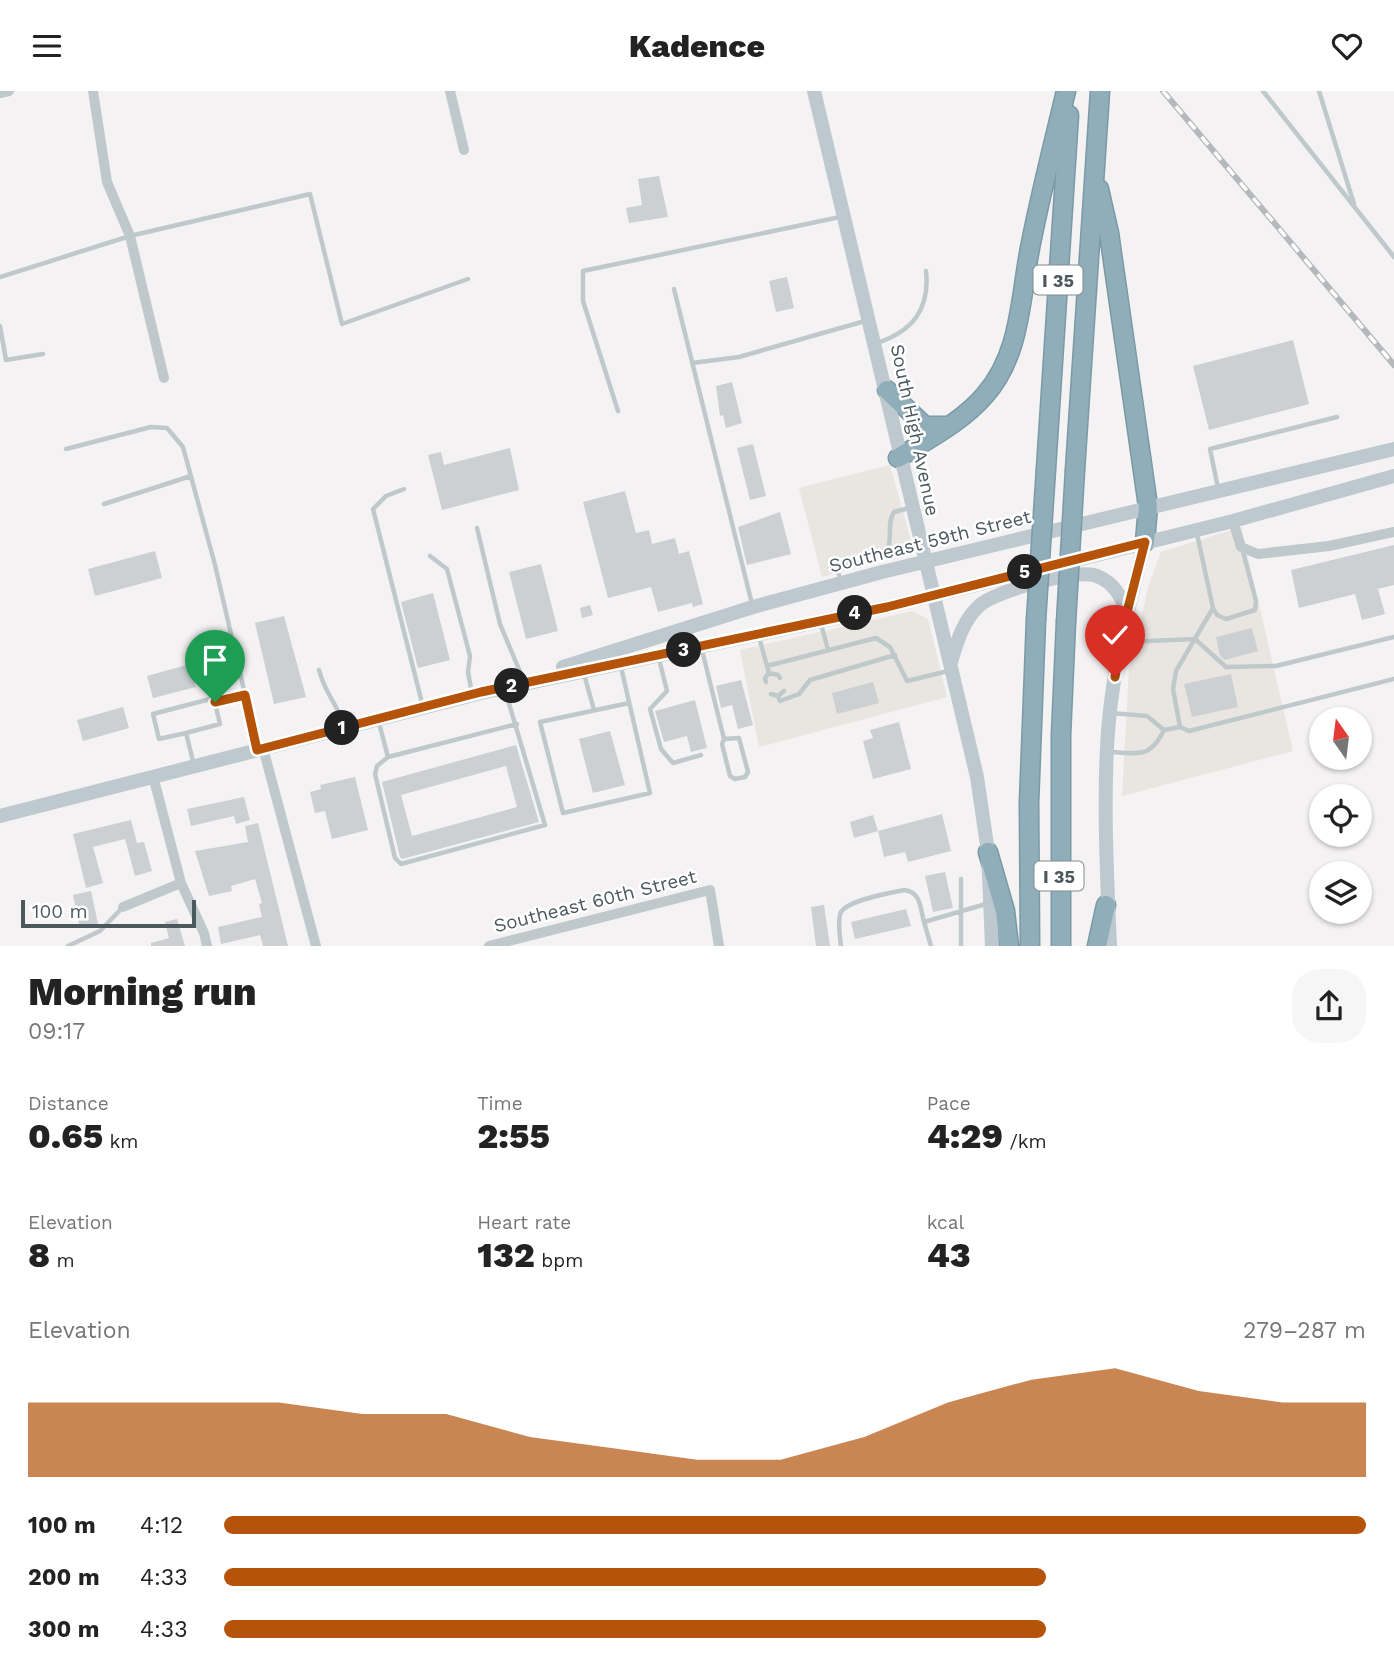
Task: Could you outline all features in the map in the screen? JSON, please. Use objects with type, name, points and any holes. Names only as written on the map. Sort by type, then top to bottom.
[{"type":"highway","points":[[898,458],[947,426],[986,395],[1009,358],[1018,326],[1030,245],[1068,91]]},
{"type":"highway","name":"I 35","points":[[1030,946],[1029,803],[1036,620],[1068,91]]},
{"type":"highway","name":"I 35","points":[[1061,946],[1060,783],[1066,622],[1100,97]]},
{"type":"highway","points":[[1096,172],[1109,233],[1148,506],[1145,542]]},
{"type":"highway","points":[[887,390],[925,426],[947,426]]},
{"type":"highway","points":[[988,852],[1005,911],[1009,946]]},
{"type":"highway","points":[[1097,946],[1106,905]]},
{"type":"main road","name":"South High Avenue","points":[[814,91],[887,390],[898,458],[977,777],[988,852],[992,946]]},
{"type":"main road","name":"Southeast 59th Street","points":[[477,694],[753,607],[841,583],[1218,489],[1394,449]]},
{"type":"main road","name":"Southeast 59th Street","points":[[0,815],[477,694],[820,621],[933,594],[1233,521],[1394,476]]},
{"type":"main road","points":[[1110,946],[1106,905],[1107,752],[1110,713],[1127,612],[1145,542]]},
{"type":"main road","points":[[951,667],[958,638],[972,613],[995,596],[1014,589],[1083,573],[1097,576],[1120,595],[1127,612]]},
{"type":"street","points":[[0,93],[9,91]]},
{"type":"street","points":[[93,91],[107,182],[130,236],[164,378]]},
{"type":"street","points":[[450,91],[464,150]]},
{"type":"street","points":[[1233,521],[1241,547],[1258,554],[1329,546],[1394,532]]},
{"type":"street","points":[[260,749],[316,946]]},
{"type":"street","points":[[153,776],[181,883],[204,933],[206,946]]},
{"type":"street","points":[[123,907],[181,883]]},
{"type":"street","name":"Southeast 60th Street","points":[[489,946],[710,890],[719,946]]},
{"type":"lane","points":[[1263,91],[1394,257]]},
{"type":"lane","points":[[1319,91],[1356,208]]},
{"type":"lane","points":[[0,277],[130,236],[310,194],[342,324],[468,279]]},
{"type":"lane","points":[[618,411],[583,301],[583,271],[844,216]]},
{"type":"lane","points":[[876,344],[897,337],[923,310],[928,289],[926,271]]},
{"type":"lane","points":[[674,289],[753,607]]},
{"type":"lane","points":[[692,363],[739,357],[870,320]]},
{"type":"lane","points":[[0,326],[6,360],[43,354]]},
{"type":"lane","points":[[1218,489],[1210,449],[1337,417]]},
{"type":"lane","points":[[66,449],[151,426],[167,428],[183,447],[260,749]]},
{"type":"lane","points":[[104,504],[191,476]]},
{"type":"lane","points":[[404,489],[386,496],[373,509],[423,708]]},
{"type":"lane","points":[[841,583],[837,568],[888,549],[891,538],[890,518],[894,512],[911,507]]},
{"type":"lane","points":[[477,528],[500,624],[523,679]]},
{"type":"lane","points":[[1196,530],[1213,607],[1217,615],[1226,619],[1255,610],[1256,601],[1241,547]]},
{"type":"lane","points":[[430,556],[447,569],[470,656],[468,672],[477,694]]},
{"type":"lane","points":[[1180,727],[1173,689],[1176,671],[1213,607]]},
{"type":"lane","points":[[820,621],[829,651]]},
{"type":"lane","points":[[758,634],[769,673]]},
{"type":"lane","points":[[767,666],[819,655],[876,638],[890,647],[907,681],[951,667]]},
{"type":"lane","points":[[1121,642],[1195,639],[1226,667],[1276,666],[1394,638]]},
{"type":"lane","points":[[233,644],[202,652],[214,700],[220,724],[159,739],[153,714],[193,704],[214,700],[245,695]]},
{"type":"lane","points":[[701,646],[724,739],[722,744],[730,776],[735,779],[745,777],[748,772],[739,738],[724,739]]},
{"type":"lane","points":[[658,655],[667,691],[650,709],[661,749],[673,763],[701,755]]},
{"type":"lane","points":[[771,694],[778,696],[780,701],[799,694],[810,680],[834,670],[895,655]]},
{"type":"lane","points":[[620,663],[650,793],[564,813],[540,722],[629,703]]},
{"type":"lane","points":[[824,669],[825,675]]},
{"type":"lane","points":[[318,670],[325,692],[337,705],[345,727]]},
{"type":"lane","points":[[583,671],[594,710]]},
{"type":"lane","points":[[769,673],[780,678]]},
{"type":"lane","points":[[766,682],[765,678],[769,673]]},
{"type":"lane","points":[[1164,730],[1180,727],[1189,731],[1394,679]]},
{"type":"lane","points":[[504,688],[517,723],[545,825],[401,864],[396,858],[375,773],[377,766],[388,757],[517,723]]},
{"type":"lane","points":[[778,696],[784,691]]},
{"type":"lane","points":[[193,704],[195,711]]},
{"type":"lane","points":[[170,709],[172,717]]},
{"type":"lane","points":[[1110,713],[1147,716],[1164,730]]},
{"type":"lane","points":[[378,719],[388,757]]},
{"type":"lane","points":[[198,723],[200,729]]},
{"type":"lane","points":[[175,728],[176,735]]},
{"type":"lane","points":[[1107,752],[1143,753],[1156,747],[1164,730]]},
{"type":"lane","points":[[186,733],[195,766]]},
{"type":"lane","points":[[961,879],[961,946]]},
{"type":"lane","points":[[841,946],[839,922],[842,912],[849,904],[904,890],[917,895],[931,946]]},
{"type":"lane","points":[[924,922],[990,903]]},
{"type":"lane","points":[[68,946],[100,931],[123,907]]},
{"type":"shaded area","points":[[890,465],[914,552],[822,577],[799,488]]},
{"type":"shaded area","points":[[1241,527],[1293,751],[1122,796],[1129,670],[1149,584],[1161,552]]},
{"type":"shaded area","points":[[912,611],[928,619],[947,697],[759,747],[740,650]]},
{"type":"building","points":[[659,176],[668,217],[629,223],[626,208],[642,205],[638,179]]},
{"type":"building","points":[[787,277],[794,308],[776,312],[769,281]]},
{"type":"building","points":[[1293,340],[1309,404],[1209,430],[1193,366]]},
{"type":"building","points":[[732,382],[742,423],[726,428],[723,415],[720,416],[716,386]]},
{"type":"building","points":[[753,444],[766,496],[750,500],[737,448]]},
{"type":"building","points":[[510,448],[519,490],[442,510],[428,455],[441,452],[444,465]]},
{"type":"building","points":[[625,491],[636,533],[649,530],[652,544],[675,538],[679,554],[689,551],[703,604],[693,607],[692,603],[658,612],[651,587],[608,598],[583,502]]},
{"type":"building","points":[[780,512],[791,554],[747,565],[738,527]]},
{"type":"building","points":[[1394,545],[1394,585],[1378,589],[1385,614],[1362,620],[1355,594],[1299,608],[1291,570]]},
{"type":"building","points":[[155,551],[162,578],[95,596],[88,569]]},
{"type":"building","points":[[541,564],[558,631],[526,639],[509,572]]},
{"type":"building","points":[[433,593],[450,660],[418,668],[401,602]]},
{"type":"building","points":[[590,605],[593,615],[582,618],[580,608]]},
{"type":"building","points":[[284,616],[306,697],[274,704],[255,623]]},
{"type":"building","points":[[1252,628],[1258,651],[1225,660],[1220,656],[1216,637]]},
{"type":"building","points":[[190,664],[196,687],[153,698],[147,676]]},
{"type":"building","points":[[1231,674],[1238,707],[1192,717],[1184,684]]},
{"type":"building","points":[[741,680],[753,725],[738,729],[732,705],[721,708],[716,686]]},
{"type":"building","points":[[873,682],[879,703],[837,714],[832,693]]},
{"type":"building","points":[[695,700],[707,748],[691,752],[687,736],[664,742],[655,711]]},
{"type":"building","points":[[123,707],[129,728],[83,741],[77,720]]},
{"type":"building","points":[[899,722],[911,769],[873,779],[863,741],[873,738],[870,730]]},
{"type":"building","points":[[610,731],[625,785],[593,793],[579,739]]},
{"type":"building","points":[[516,745],[539,822],[402,859],[382,782]],"holes":[[[506,766],[517,807],[412,836],[401,795]]]},
{"type":"building","points":[[355,777],[368,830],[332,839],[325,811],[315,813],[310,792],[321,789],[320,785]]},
{"type":"building","points":[[244,797],[250,820],[236,824],[234,816],[191,826],[187,809]]},
{"type":"building","points":[[942,814],[951,851],[908,862],[905,852],[884,857],[878,831]]},
{"type":"building","points":[[873,815],[878,831],[854,838],[850,822]]},
{"type":"building","points":[[131,820],[137,843],[144,842],[152,871],[135,876],[125,839],[93,847],[103,883],[86,888],[73,834]]},
{"type":"building","points":[[258,823],[288,946],[263,946],[260,935],[221,944],[218,927],[262,917],[259,904],[262,903],[255,879],[231,886],[232,891],[209,896],[195,851],[248,842],[245,826]]},
{"type":"building","points":[[945,872],[953,908],[933,912],[925,876]]},
{"type":"building","points":[[91,891],[98,924],[80,928],[73,895]]},
{"type":"building","points":[[824,905],[830,946],[816,946],[811,907]]},
{"type":"building","points":[[906,909],[911,926],[855,939],[851,922]]},
{"type":"building","points":[[177,919],[185,946],[151,946],[151,943],[169,938],[165,922]]},
{"type":"railway","points":[[1163,91],[1394,365]]},
{"type":"route","points":[[215,702],[245,695],[257,750],[481,692],[887,607],[1145,542],[1127,612],[1115,677]]}]
